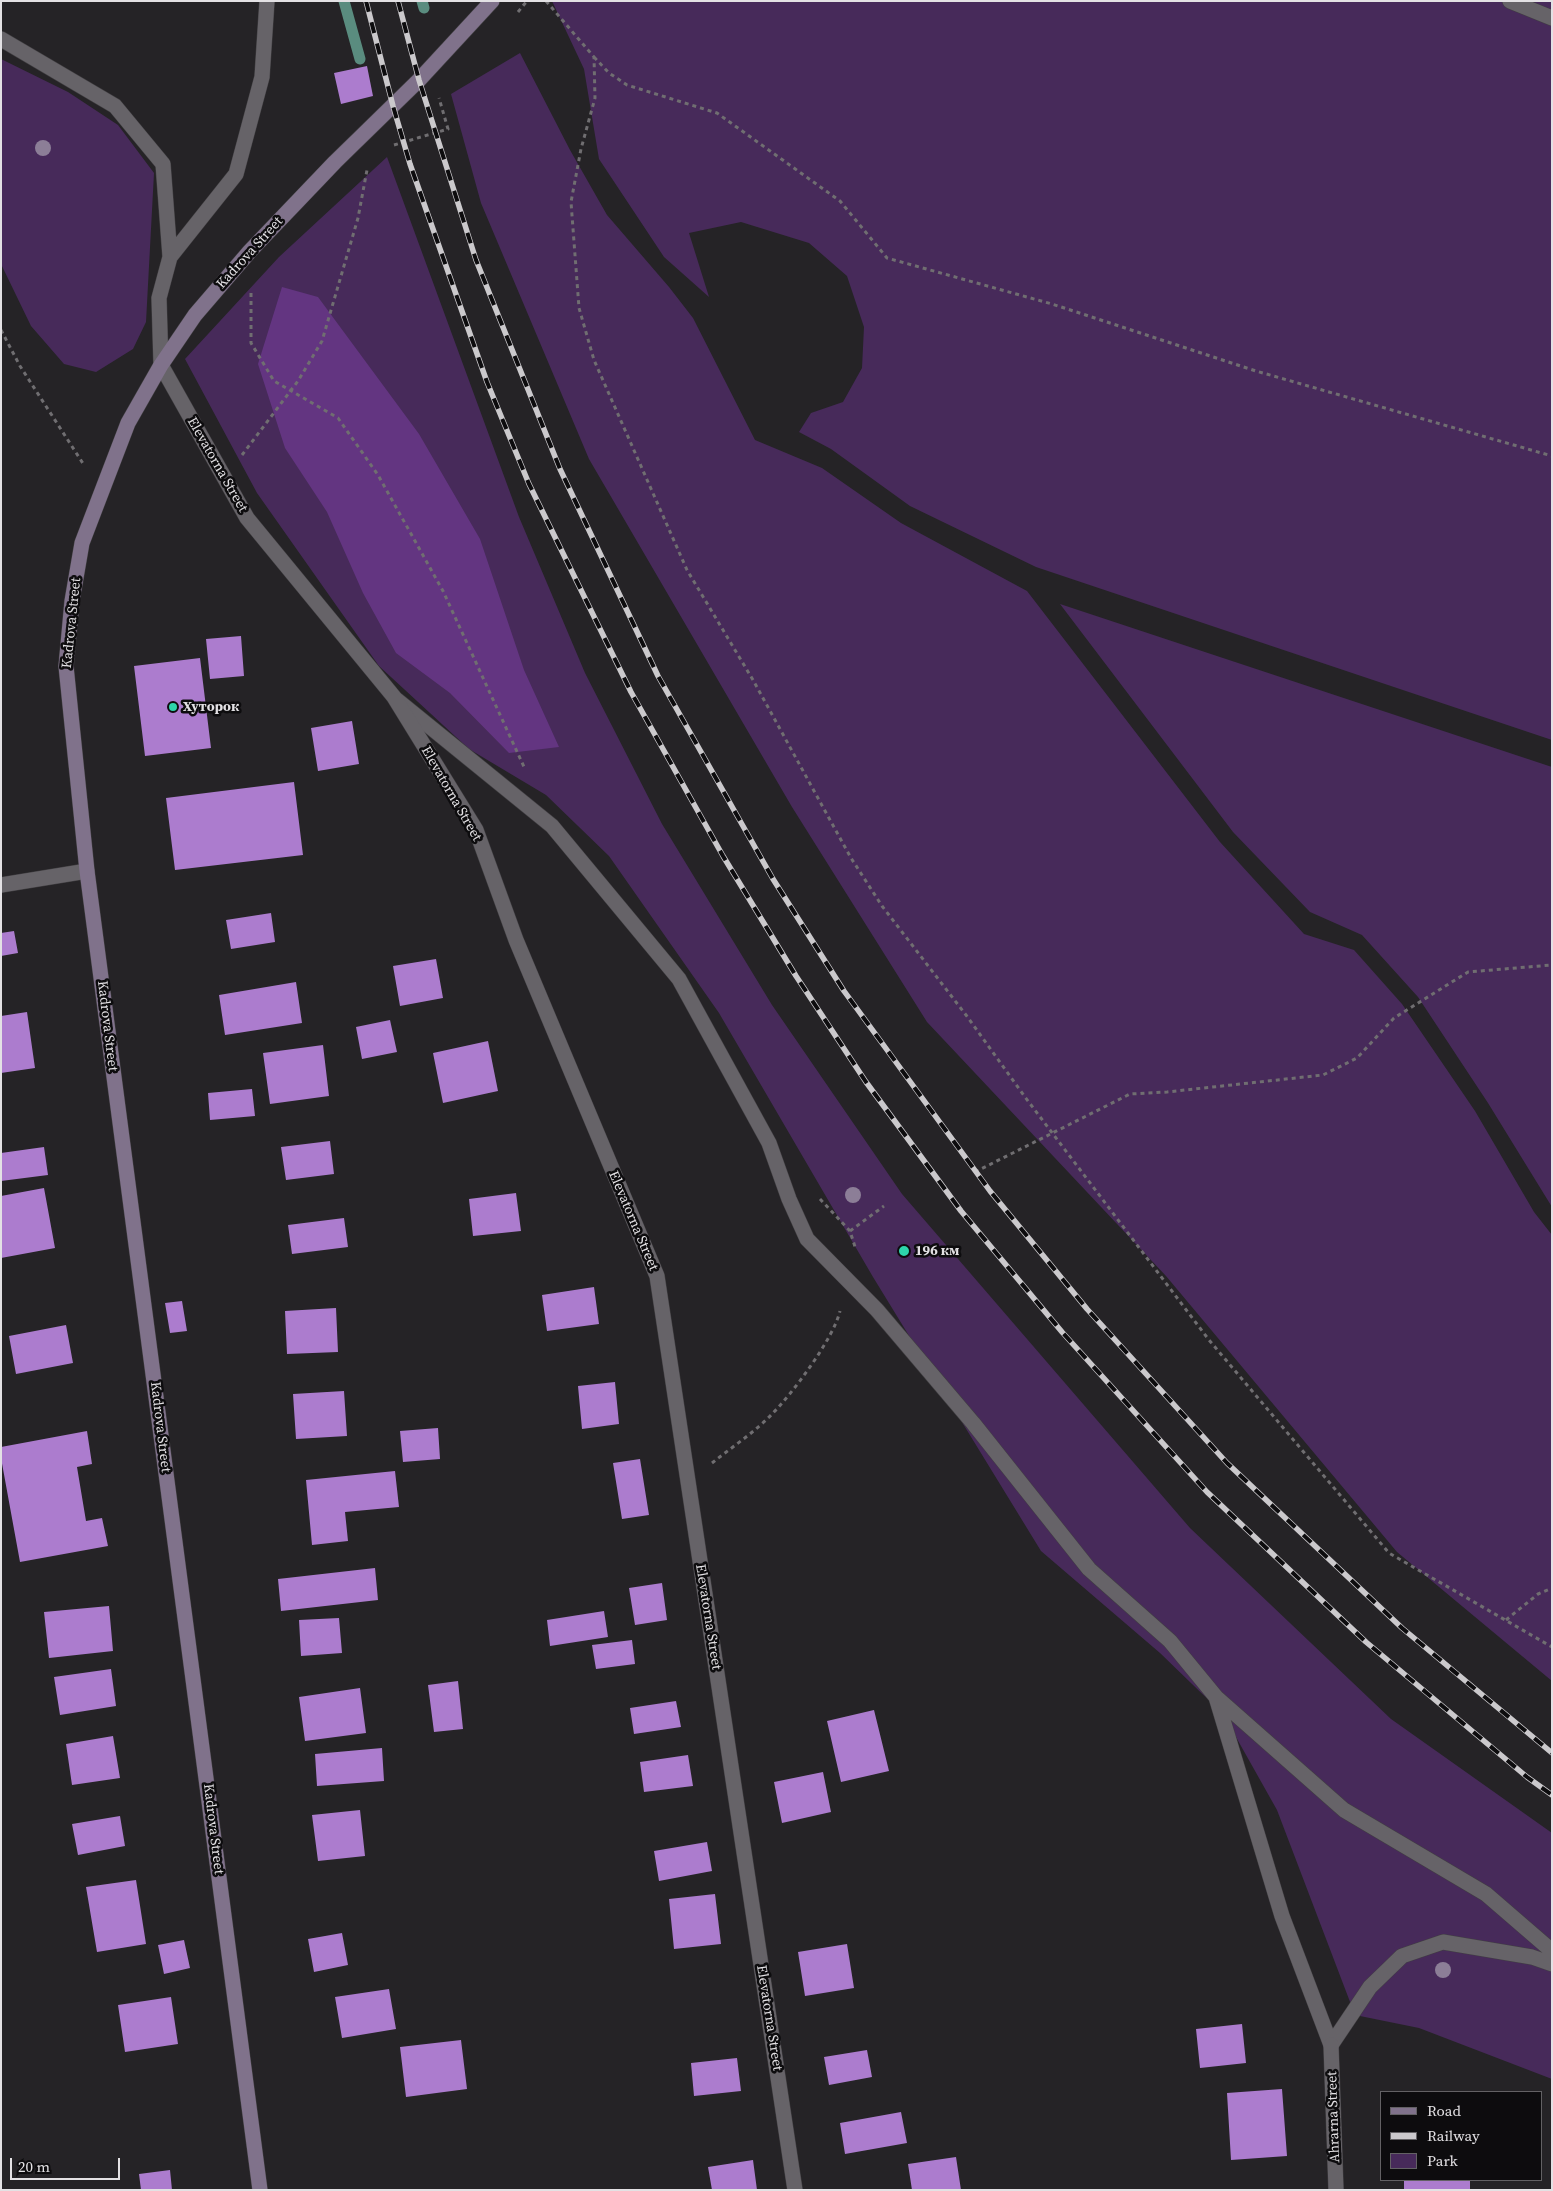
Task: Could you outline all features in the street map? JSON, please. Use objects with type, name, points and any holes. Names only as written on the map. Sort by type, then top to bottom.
[{"type":"street","points":[[170,257],[236,174],[262,76],[267,1]]},
{"type":"street","name":"Kadrova Street","points":[[260,2190],[87,871],[66,666],[72,601],[82,543],[128,423],[161,366],[196,315],[250,251],[335,162],[419,80],[492,1]]},
{"type":"street","points":[[1510,1],[1552,18]]},
{"type":"street","points":[[1,39],[115,106],[163,164],[170,257],[159,298],[161,366]]},
{"type":"street","name":"Elevatorna Street","points":[[161,366],[247,518],[394,698],[476,830],[516,940],[657,1276],[795,2190]]},
{"type":"street","points":[[394,698],[552,826],[679,979],[769,1143],[789,1199],[807,1239],[877,1310],[973,1423],[1089,1569],[1170,1641],[1216,1697],[1344,1810],[1486,1894],[1552,1951]]},
{"type":"street","points":[[1,885],[87,871]]},
{"type":"street","name":"Ahrarna Street","points":[[1216,1697],[1282,1916],[1331,2045],[1336,2190]]},
{"type":"street","points":[[1331,2045],[1370,1987],[1402,1956],[1443,1942],[1532,1957],[1552,1964]]},
{"type":"path","points":[[515,15],[527,1]]},
{"type":"path","points":[[546,1],[610,73],[627,85],[718,113],[840,201],[887,258],[1052,304],[1256,371],[1552,456]]},
{"type":"path","points":[[594,57],[594,98],[581,149],[571,202],[579,308],[594,360],[687,570],[753,680],[851,858],[882,906],[1209,1340],[1389,1553],[1552,1647]]},
{"type":"path","points":[[392,145],[448,128],[439,98],[445,91]]},
{"type":"path","points":[[226,480],[290,391],[322,341],[358,218],[368,164]]},
{"type":"path","points":[[250,251],[251,343],[274,381],[338,418],[378,475],[443,591],[527,772]]},
{"type":"path","points":[[1,330],[20,366],[101,490]]},
{"type":"path","points":[[975,1172],[1130,1094],[1167,1092],[1324,1074],[1357,1058],[1394,1018],[1468,972],[1552,965]]},
{"type":"path","points":[[816,1194],[850,1231],[859,1257]]},
{"type":"path","points":[[850,1231],[884,1206]]},
{"type":"path","points":[[688,1484],[772,1414],[816,1359],[838,1320],[846,1279]]},
{"type":"path","points":[[1506,1620],[1538,1594],[1552,1588]]},
{"type":"green space","points":[[552,1],[1552,1],[1552,740],[1036,567],[910,506],[831,449],[799,432],[811,413],[843,402],[862,368],[864,327],[847,276],[809,243],[741,222],[689,233],[709,297],[664,257],[599,159],[584,69]]},
{"type":"green space","points":[[520,53],[570,150],[607,215],[693,318],[755,440],[822,468],[901,523],[1027,591],[1220,842],[1304,934],[1354,950],[1402,1004],[1475,1111],[1534,1212],[1552,1235],[1552,1681],[1397,1552],[1166,1276],[927,1022],[792,807],[589,459],[481,203],[451,94]]},
{"type":"green space","points":[[1,59],[68,92],[118,125],[154,173],[146,322],[133,349],[96,372],[64,364],[31,326],[1,264]]},
{"type":"green space","points":[[387,157],[519,517],[585,673],[662,824],[772,1005],[902,1194],[1190,1528],[1391,1719],[1552,1833],[1552,2079],[1419,2028],[1355,2015],[1277,1810],[1223,1714],[1160,1653],[1041,1551],[873,1277],[719,1013],[609,856],[546,795],[469,749],[379,666],[257,493],[185,359],[279,257]]},
{"type":"green space","points":[[1060,604],[1552,767],[1552,1207],[1488,1103],[1418,997],[1362,935],[1310,912],[1233,832]]},
{"type":"shaded area","points":[[282,287],[318,297],[419,434],[480,539],[524,670],[559,747],[509,753],[450,693],[396,653],[363,593],[327,512],[285,448],[258,364]]},
{"type":"building","points":[[367,66],[373,96],[341,104],[334,73]]},
{"type":"building","points":[[241,636],[244,676],[210,679],[206,639]]},
{"type":"building","name":"Хуторок","points":[[200,658],[211,748],[145,756],[134,666]]},
{"type":"building","points":[[352,721],[359,764],[318,771],[311,728]]},
{"type":"building","points":[[294,782],[303,855],[175,870],[166,798]]},
{"type":"building","points":[[271,913],[275,942],[231,949],[226,920]]},
{"type":"building","points":[[14,931],[18,953],[1,956],[1,933]]},
{"type":"building","points":[[436,959],[443,998],[400,1006],[393,966]]},
{"type":"building","points":[[296,982],[302,1023],[225,1035],[219,995]]},
{"type":"building","points":[[27,1012],[35,1068],[1,1073],[1,1016]]},
{"type":"building","points":[[390,1020],[397,1052],[362,1059],[356,1027]]},
{"type":"building","points":[[488,1041],[498,1091],[443,1103],[433,1053]]},
{"type":"building","points":[[323,1045],[329,1096],[270,1104],[263,1053]]},
{"type":"building","points":[[252,1089],[255,1116],[210,1120],[208,1093]]},
{"type":"building","points":[[330,1141],[334,1174],[286,1180],[281,1147]]},
{"type":"building","points":[[44,1147],[48,1175],[1,1181],[1,1153]]},
{"type":"building","points":[[44,1188],[55,1248],[1,1258],[1,1196]]},
{"type":"building","points":[[516,1193],[521,1231],[473,1236],[469,1199]]},
{"type":"building","points":[[344,1218],[348,1247],[292,1254],[288,1225]]},
{"type":"building","points":[[594,1287],[599,1324],[547,1331],[542,1295]]},
{"type":"building","points":[[182,1301],[187,1331],[170,1333],[165,1303]]},
{"type":"building","points":[[336,1308],[338,1352],[287,1354],[285,1311]]},
{"type":"building","points":[[66,1325],[73,1363],[16,1374],[9,1336]]},
{"type":"building","points":[[615,1382],[619,1424],[582,1429],[578,1386]]},
{"type":"building","points":[[344,1391],[347,1436],[296,1439],[293,1394]]},
{"type":"building","points":[[438,1428],[440,1459],[403,1462],[400,1431]]},
{"type":"building","points":[[87,1431],[92,1464],[77,1467],[86,1521],[102,1518],[108,1546],[20,1562],[1,1458],[1,1447]]},
{"type":"building","points":[[640,1459],[649,1515],[622,1519],[613,1463]]},
{"type":"building","points":[[395,1471],[399,1507],[345,1512],[348,1541],[312,1545],[306,1480]]},
{"type":"building","points":[[375,1568],[378,1600],[281,1611],[278,1579]]},
{"type":"building","points":[[662,1583],[667,1620],[635,1625],[629,1588]]},
{"type":"building","points":[[109,1606],[113,1651],[49,1658],[44,1612]]},
{"type":"building","points":[[604,1611],[608,1637],[550,1646],[547,1620]]},
{"type":"building","points":[[339,1618],[342,1653],[301,1656],[299,1620]]},
{"type":"building","points":[[632,1640],[635,1664],[596,1669],[592,1645]]},
{"type":"building","points":[[111,1669],[116,1706],[60,1715],[54,1677]]},
{"type":"building","points":[[458,1681],[463,1729],[434,1732],[428,1685]]},
{"type":"building","points":[[360,1688],[366,1733],[305,1741],[299,1697]]},
{"type":"building","points":[[676,1701],[681,1727],[634,1734],[630,1708]]},
{"type":"building","points":[[874,1710],[889,1771],[841,1782],[827,1721]]},
{"type":"building","points":[[113,1736],[120,1778],[72,1785],[66,1744]]},
{"type":"building","points":[[382,1748],[384,1781],[317,1786],[315,1754]]},
{"type":"building","points":[[688,1755],[693,1786],[644,1792],[640,1762]]},
{"type":"building","points":[[823,1772],[831,1812],[782,1823],[774,1782]]},
{"type":"building","points":[[360,1810],[365,1856],[318,1861],[312,1815]]},
{"type":"building","points":[[120,1816],[125,1846],[78,1855],[72,1824]]},
{"type":"building","points":[[707,1842],[712,1871],[659,1881],[654,1851]]},
{"type":"building","points":[[136,1880],[146,1944],[97,1952],[86,1887]]},
{"type":"building","points":[[715,1894],[721,1944],[674,1949],[669,1899]]},
{"type":"building","points":[[342,1933],[348,1965],[314,1972],[308,1939]]},
{"type":"building","points":[[184,1940],[190,1968],[164,1974],[158,1945]]},
{"type":"building","points":[[847,1944],[854,1988],[805,1996],[798,1952]]},
{"type":"building","points":[[389,1989],[396,2029],[342,2038],[335,1997]]},
{"type":"building","points":[[171,1997],[178,2044],[125,2052],[118,2005]]},
{"type":"building","points":[[1242,2024],[1246,2063],[1200,2068],[1196,2029]]},
{"type":"building","points":[[461,2040],[467,2089],[406,2097],[400,2047]]},
{"type":"building","points":[[867,2050],[872,2077],[829,2085],[824,2057]]},
{"type":"building","points":[[737,2058],[741,2091],[694,2096],[691,2063]]},
{"type":"building","points":[[1282,2089],[1287,2156],[1231,2160],[1227,2093]]},
{"type":"building","points":[[901,2112],[907,2143],[845,2154],[840,2123]]},
{"type":"building","points":[[956,2157],[961,2190],[912,2190],[908,2164]]},
{"type":"building","points":[[753,2160],[757,2190],[712,2190],[708,2167]]},
{"type":"building","points":[[170,2170],[172,2190],[141,2190],[139,2174]]},
{"type":"building","points":[[1404,2181],[1470,2181],[1470,2190],[1404,2190]]},
{"type":"waterway","points":[[344,1],[360,59]]},
{"type":"waterway","points":[[422,1],[424,8]]},
{"type":"railway","points":[[366,1],[410,164],[487,382],[529,484],[631,692],[723,856],[796,976],[866,1082],[961,1211],[1062,1332],[1207,1492],[1366,1642],[1527,1777],[1552,1795]]},
{"type":"railway","points":[[398,1],[419,80],[476,260],[560,469],[658,676],[773,879],[844,991],[990,1191],[1087,1309],[1227,1463],[1402,1628],[1552,1753]]},
{"type":"place","name":"Хуторок","points":[[173,707]]},
{"type":"place","name":"196 км","points":[[904,1251]]}]
